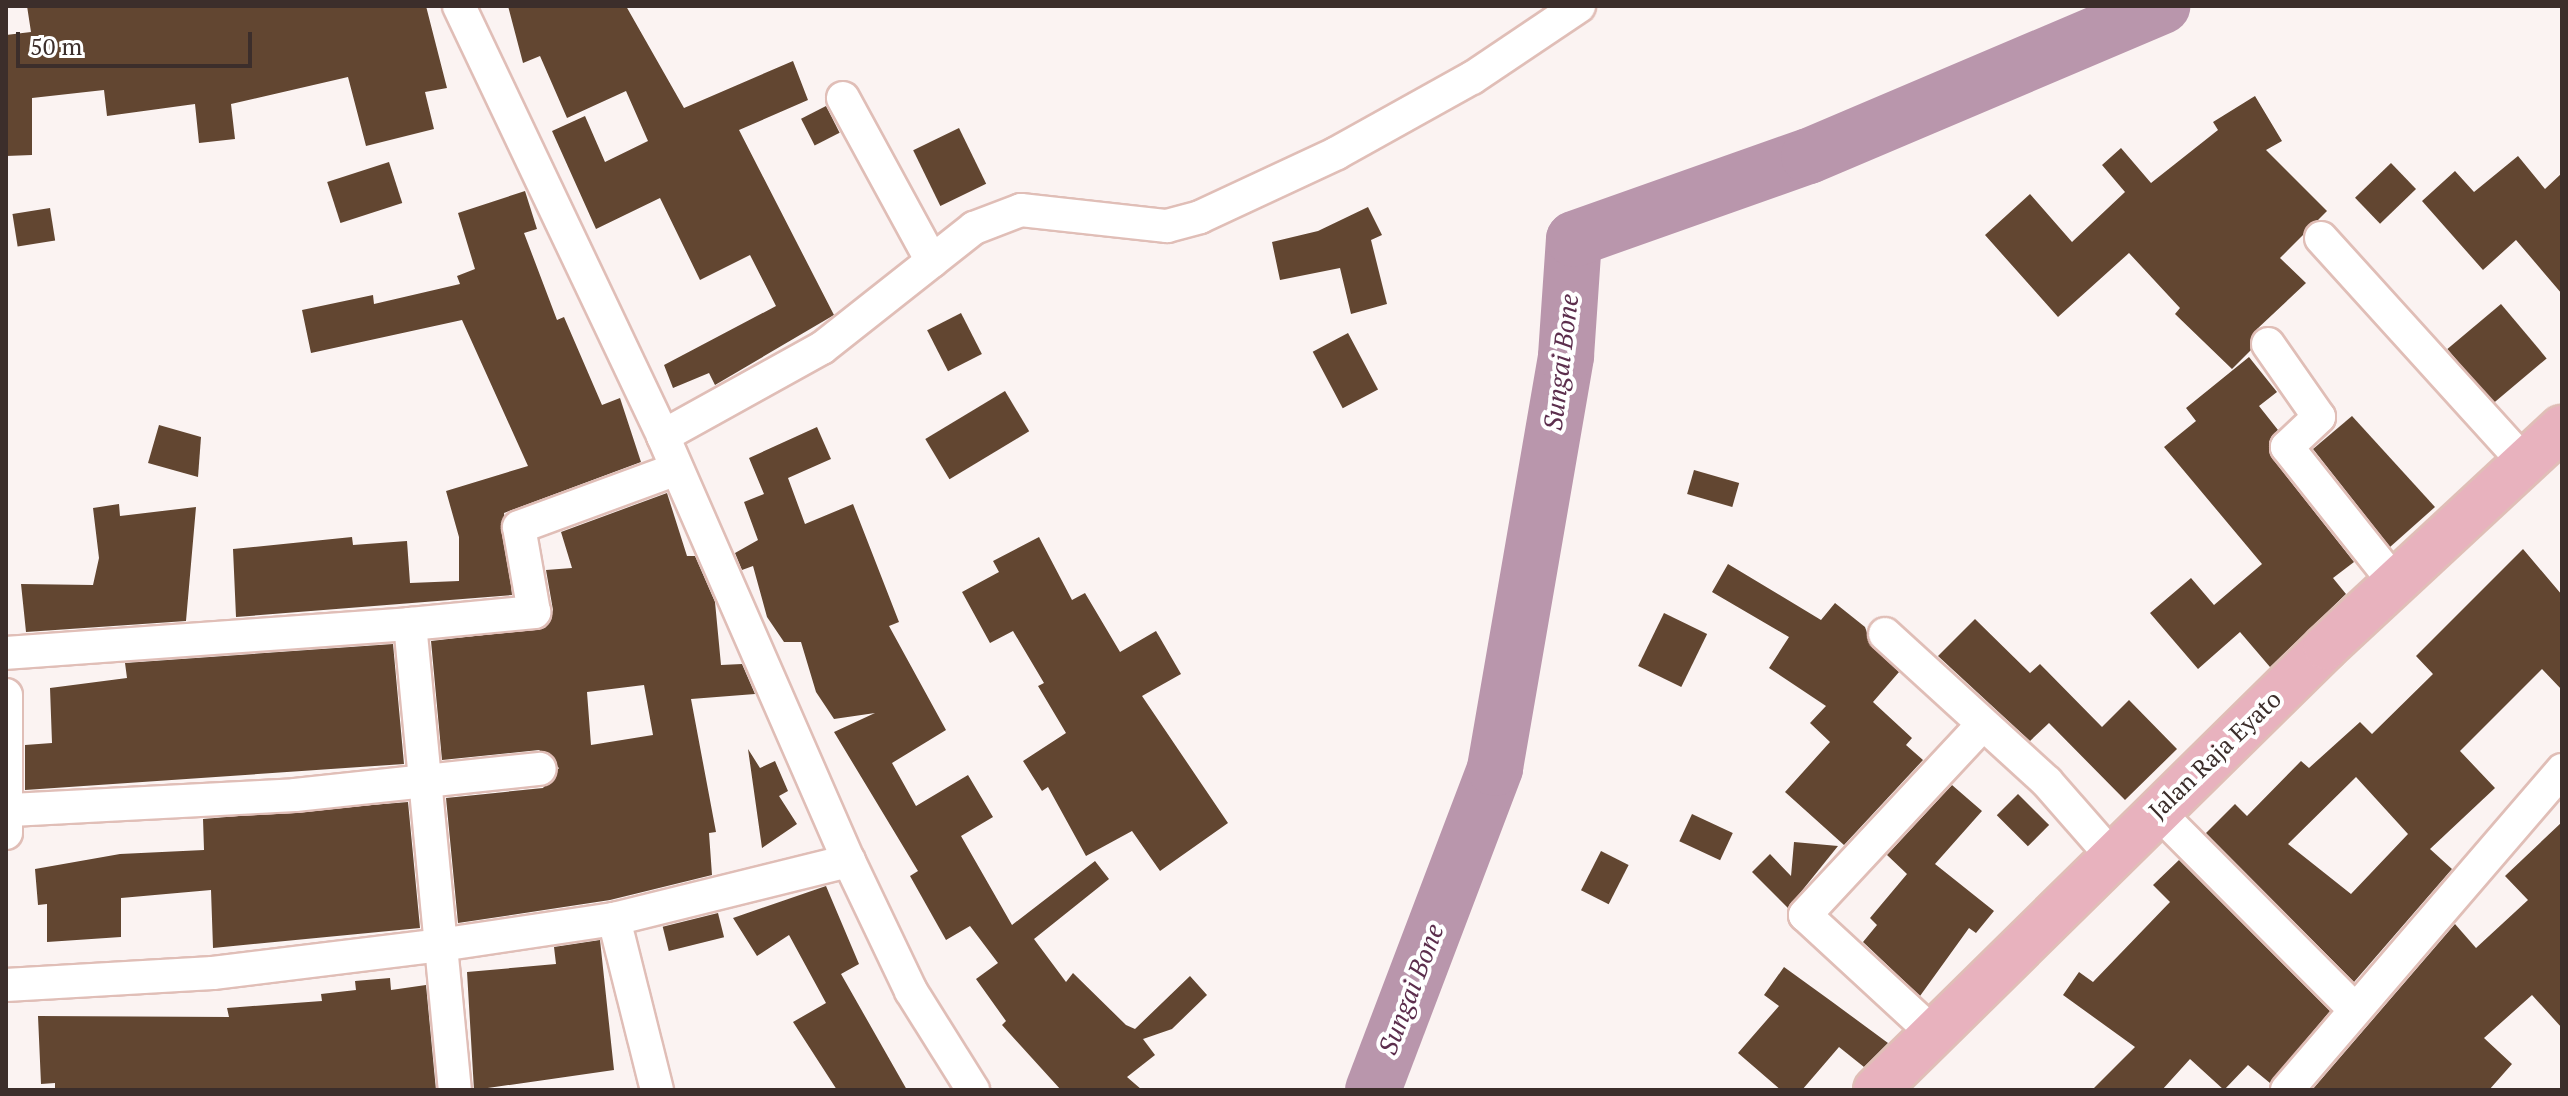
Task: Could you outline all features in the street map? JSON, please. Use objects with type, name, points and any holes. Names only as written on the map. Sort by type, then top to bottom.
[{"type":"main road","name":"Jalan Raja Eyato","points":[[1876,1090],[2111,855],[2562,428]]},
{"type":"street","points":[[459,6],[663,436],[849,861],[911,991],[973,1090]]},
{"type":"street","points":[[663,436],[822,348],[974,228],[1021,210],[1167,226],[1200,217],[1472,78],[1579,6]]},
{"type":"street","points":[[843,98],[932,261]]},
{"type":"street","points":[[2321,238],[2524,462]]},
{"type":"street","points":[[2268,344],[2319,417],[2287,447],[2395,583]]},
{"type":"street","points":[[6,653],[534,612],[519,527],[677,469]]},
{"type":"street","points":[[410,624],[428,783],[455,1090]]},
{"type":"street","points":[[1885,634],[2047,782],[2111,855]]},
{"type":"street","points":[[6,695],[8,821],[428,783],[540,769]]},
{"type":"street","points":[[1933,1033],[1805,915],[1982,725]]},
{"type":"street","points":[[2287,1090],[2353,1008],[2562,770]]},
{"type":"street","points":[[2157,811],[2353,1008]]},
{"type":"street","points":[[6,985],[213,973],[440,945],[614,919],[849,861]]},
{"type":"street","points":[[614,919],[657,1090]]},
{"type":"building","points":[[27,6],[426,6],[447,88],[425,92],[434,129],[366,146],[348,77],[231,104],[235,139],[199,143],[195,104],[107,116],[104,90],[32,98],[32,155],[6,156],[6,35],[31,32]]},
{"type":"building","points":[[508,6],[626,6],[684,108],[793,61],[808,100],[739,130],[834,315],[715,385],[709,373],[673,388],[664,365],[776,306],[750,255],[700,280],[660,198],[596,229],[552,131],[585,116],[605,162],[648,141],[626,91],[567,118],[540,56],[523,63]]},
{"type":"building","points":[[2255,96],[2282,141],[2266,150],[2327,211],[2280,258],[2306,283],[2257,329],[2251,350],[2232,369],[2175,314],[2180,308],[2129,253],[2058,317],[1985,235],[2030,194],[2072,242],[2125,192],[2102,165],[2121,148],[2151,183],[2218,130],[2213,122]]},
{"type":"building","points":[[826,106],[840,133],[815,145],[801,119]]},
{"type":"building","points":[[959,128],[986,184],[940,206],[913,150]]},
{"type":"building","points":[[2518,156],[2545,189],[2562,173],[2562,294],[2516,240],[2483,270],[2422,201],[2455,171],[2474,192]]},
{"type":"building","points":[[389,162],[402,203],[340,223],[327,182]]},
{"type":"building","points":[[2391,163],[2416,189],[2380,224],[2355,198]]},
{"type":"building","points":[[525,191],[537,229],[524,233],[557,320],[564,317],[602,405],[620,398],[641,462],[504,513],[512,595],[236,617],[233,549],[352,537],[353,545],[407,541],[410,583],[459,581],[459,537],[446,491],[528,466],[462,320],[311,353],[302,310],[373,295],[374,304],[460,284],[457,276],[475,269],[458,213]]},
{"type":"building","points":[[1368,207],[1382,235],[1371,240],[1387,304],[1351,314],[1340,268],[1280,280],[1272,242],[1318,231]]},
{"type":"building","points":[[50,208],[55,241],[18,247],[12,214]]},
{"type":"building","points":[[2501,304],[2547,358],[2493,403],[2447,349]]},
{"type":"building","points":[[961,313],[982,354],[948,371],[927,330]]},
{"type":"building","points":[[1348,333],[1378,390],[1343,408],[1313,352]]},
{"type":"building","points":[[2249,357],[2277,392],[2259,406],[2278,430],[2269,442],[2272,458],[2354,562],[2333,578],[2346,594],[2270,667],[2240,632],[2198,669],[2150,613],[2191,578],[2214,605],[2262,564],[2164,447],[2196,421],[2186,408]]},
{"type":"building","points":[[1005,391],[1029,431],[949,479],[925,439]]},
{"type":"building","points":[[2352,416],[2435,507],[2390,547],[2313,449]]},
{"type":"building","points":[[159,425],[201,437],[198,477],[148,463]]},
{"type":"building","points":[[817,427],[831,459],[788,478],[805,524],[853,504],[899,622],[889,626],[946,730],[892,763],[916,806],[968,775],[993,817],[961,836],[1012,925],[1095,861],[1109,879],[1034,939],[1066,982],[1073,973],[1126,1025],[1135,1029],[1190,976],[1207,995],[1172,1029],[1143,1039],[1155,1055],[1127,1077],[1142,1090],[1061,1090],[1002,1025],[1006,1021],[976,979],[998,963],[970,926],[946,940],[910,876],[918,871],[834,732],[875,713],[834,719],[816,692],[801,642],[784,642],[767,617],[753,566],[742,570],[735,553],[758,540],[744,502],[764,494],[749,458]]},
{"type":"building","points":[[1694,470],[1739,483],[1732,507],[1687,494]]},
{"type":"building","points":[[667,493],[687,556],[695,556],[715,602],[721,665],[742,664],[755,694],[691,699],[716,832],[709,833],[712,875],[610,900],[458,923],[446,798],[543,788],[559,768],[539,750],[442,760],[431,641],[545,628],[553,610],[546,570],[572,568],[561,532]],"holes":[[[644,685],[653,735],[591,745],[587,692]]]},
{"type":"building","points":[[119,504],[120,516],[196,507],[186,621],[26,632],[21,584],[93,585],[99,558],[93,508]]},
{"type":"building","points":[[1039,537],[1072,600],[1085,593],[1120,652],[1156,631],[1181,674],[1142,696],[1228,823],[1160,871],[1132,831],[1086,856],[1048,787],[1042,791],[1023,761],[1066,733],[1038,686],[1044,683],[1013,631],[990,643],[962,592],[999,572],[993,561]]},
{"type":"building","points":[[2523,549],[2562,595],[2562,690],[2542,669],[2460,751],[2495,788],[2430,849],[2452,869],[2354,982],[2206,833],[2235,804],[2247,816],[2301,761],[2309,768],[2360,722],[2372,734],[2433,674],[2416,656]],"holes":[[[2356,777],[2408,834],[2351,894],[2288,844]]]},
{"type":"building","points":[[1728,564],[1821,620],[1835,603],[1865,627],[1872,647],[1899,672],[1873,702],[1912,738],[1906,745],[1923,760],[1844,845],[1785,792],[1830,742],[1810,723],[1826,706],[1769,668],[1789,637],[1712,592]]},
{"type":"building","points":[[1664,613],[1707,634],[1681,687],[1638,666]]},
{"type":"building","points":[[1975,619],[2030,673],[2040,664],[2102,727],[2129,700],[2177,749],[2125,800],[2049,723],[2030,741],[1938,656]]},
{"type":"building","points":[[393,644],[404,764],[25,790],[25,745],[52,743],[50,688],[127,678],[125,663]]},
{"type":"building","points":[[748,749],[760,768],[775,761],[788,791],[779,796],[797,824],[762,848]]},
{"type":"building","points":[[1952,785],[1982,811],[1935,864],[1994,911],[1976,933],[1969,928],[1920,996],[1863,942],[1877,925],[1870,918],[1907,874],[1887,855]]},
{"type":"building","points":[[2018,794],[2049,825],[2028,846],[1997,815]]},
{"type":"building","points":[[408,802],[420,928],[213,948],[211,890],[121,898],[121,937],[47,942],[47,904],[38,905],[35,869],[120,854],[204,850],[203,819]]},
{"type":"building","points":[[1692,814],[1733,833],[1720,860],[1679,841]]},
{"type":"building","points":[[2562,822],[2562,1028],[2532,995],[2484,1038],[2512,1064],[2489,1090],[2312,1090],[2455,924],[2476,948],[2528,900],[2505,876]]},
{"type":"building","points":[[1794,842],[1838,846],[1788,908],[1752,872],[1770,854],[1791,876]]},
{"type":"building","points":[[1601,851],[1629,865],[1609,904],[1581,890]]},
{"type":"building","points":[[2179,860],[2330,1011],[2270,1083],[2248,1065],[2224,1090],[2190,1059],[2162,1090],[2092,1090],[2135,1047],[2063,995],[2079,972],[2093,982],[2170,902],[2153,885]]},
{"type":"building","points":[[826,886],[859,964],[841,974],[907,1090],[837,1090],[793,1022],[826,1003],[789,935],[757,956],[733,918]]},
{"type":"building","points":[[718,913],[724,937],[669,951],[663,927]]},
{"type":"building","points":[[600,940],[614,1070],[474,1090],[467,972],[556,964],[554,947]]},
{"type":"building","points":[[1784,967],[1888,1043],[1864,1067],[1839,1047],[1802,1090],[1781,1090],[1738,1053],[1779,1006],[1764,995]]},
{"type":"building","points":[[390,978],[391,990],[426,985],[436,1090],[55,1090],[55,1083],[41,1084],[38,1016],[229,1017],[227,1008],[322,1001],[321,994],[356,990],[355,981]]},
{"type":"waterway","name":"Sungai Bone","points":[[1373,1090],[1495,768],[1566,356],[1574,239],[1809,156],[2162,6]]}]
